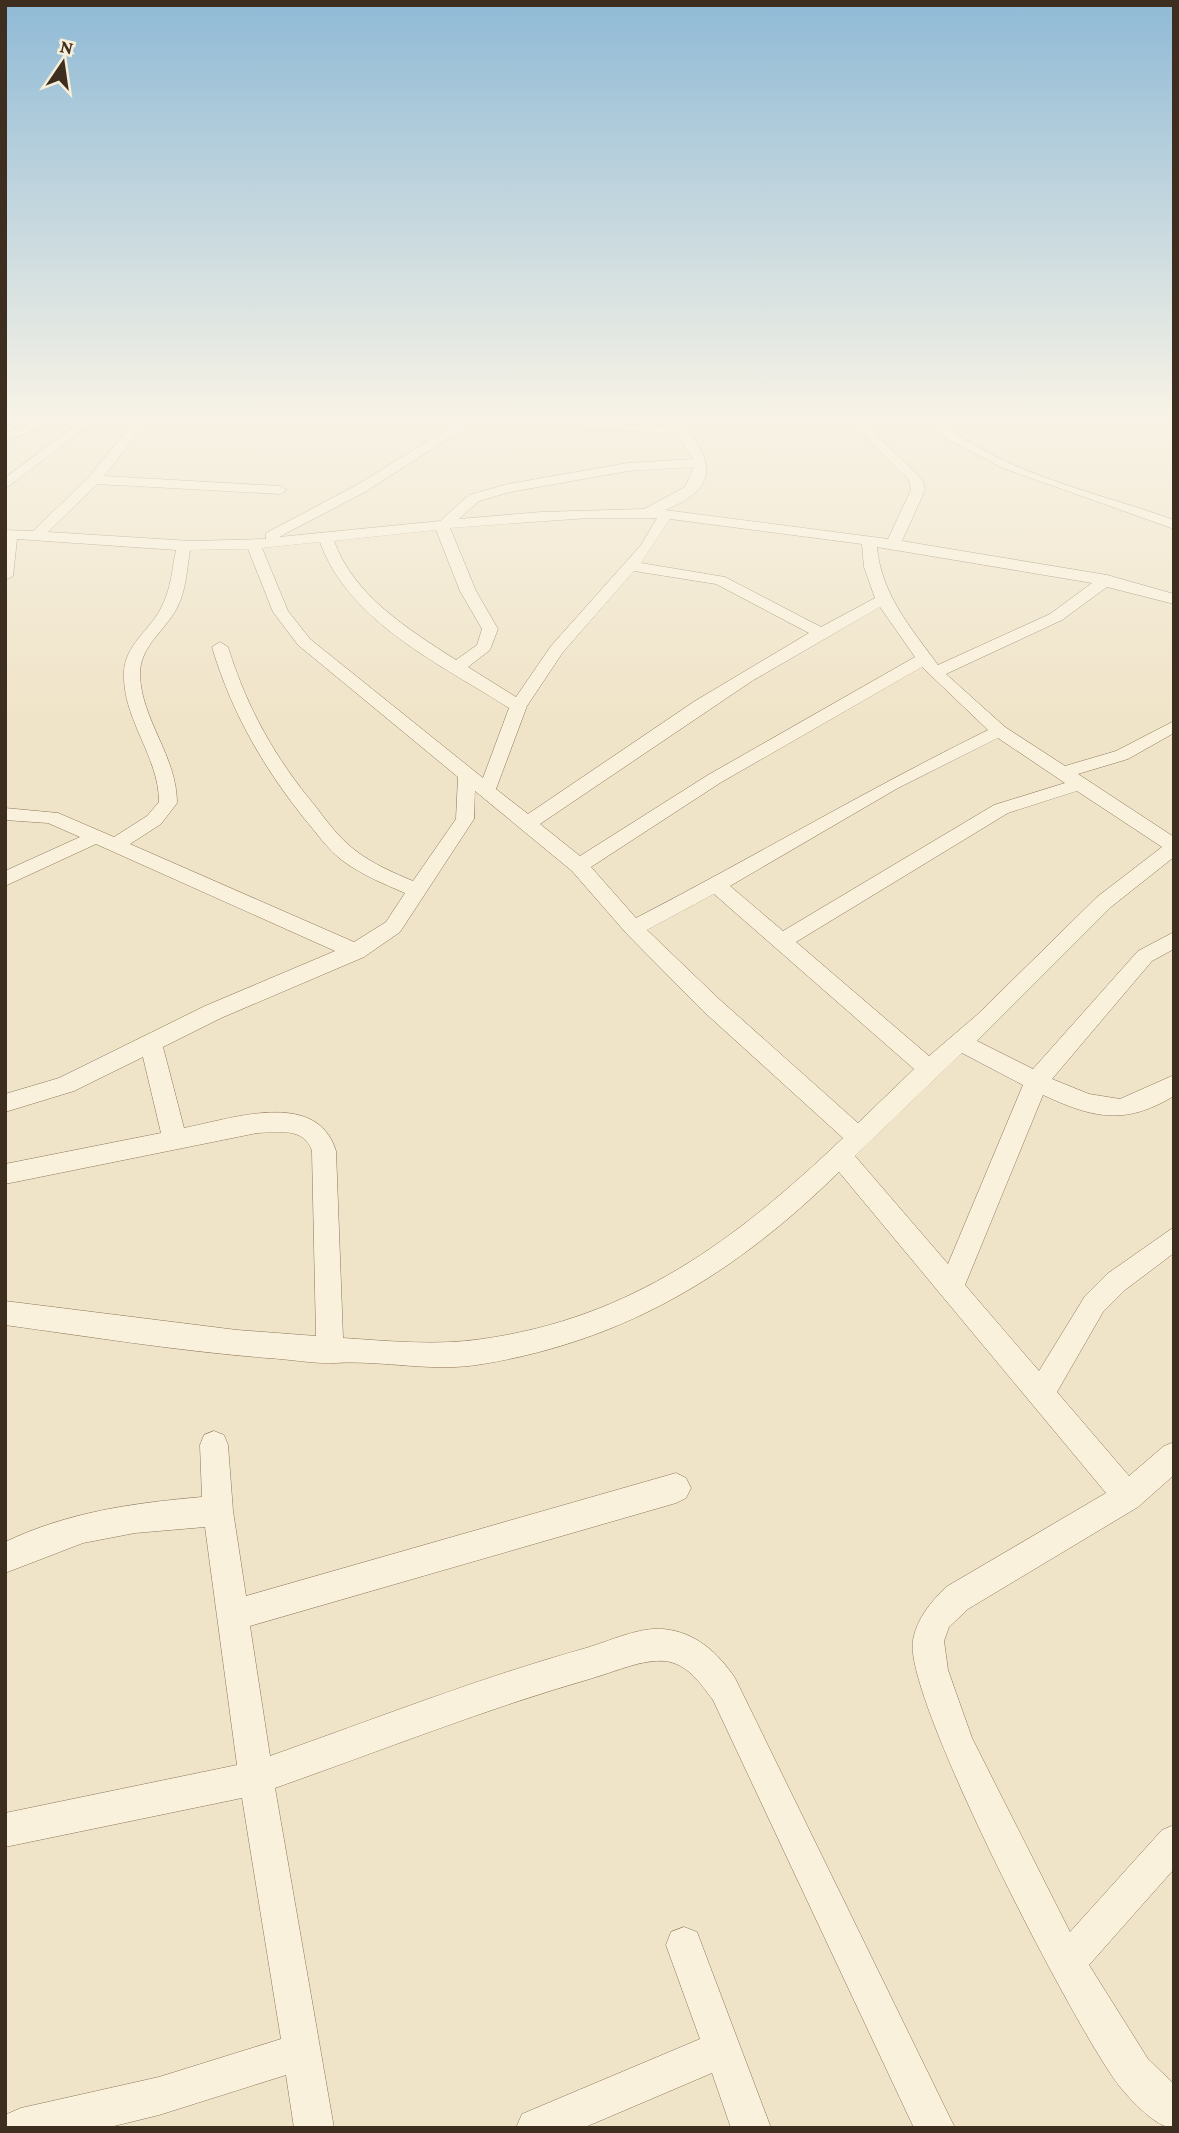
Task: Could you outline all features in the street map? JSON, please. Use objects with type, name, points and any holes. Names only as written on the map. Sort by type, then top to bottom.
[{"type":"street","points":[[36,536],[53,520]]},
{"type":"street","points":[[253,544],[301,520]]},
{"type":"street","points":[[442,526],[449,520]]},
{"type":"street","points":[[5,576],[8,534],[184,545],[253,544],[538,520]]},
{"type":"street","points":[[488,788],[518,706],[557,649],[647,547],[663,520]]},
{"type":"street","points":[[708,520],[869,541],[1107,580],[1174,599]]},
{"type":"street","points":[[893,545],[905,520]]},
{"type":"street","points":[[442,526],[468,591],[490,629],[484,646],[457,667]]},
{"type":"street","points":[[325,536],[339,569],[356,591],[386,617],[518,706]]},
{"type":"street","points":[[5,1312],[237,1343],[330,1351],[419,1356],[482,1352],[584,1327],[639,1305],[709,1266],[789,1205],[1104,902],[1174,847],[999,731],[930,666],[883,600],[871,566],[869,541]]},
{"type":"street","points":[[253,544],[281,612],[304,642],[488,788],[579,866],[633,928],[849,1147],[952,1285],[1128,1497]]},
{"type":"street","points":[[5,879],[154,820],[168,803],[167,781],[141,722],[132,673],[136,652],[171,604],[184,545]]},
{"type":"street","points":[[631,566],[720,580],[819,632]]},
{"type":"street","points":[[579,866],[714,779],[930,666],[1056,617],[1107,580]]},
{"type":"street","points":[[528,823],[678,719],[819,632],[883,600]]},
{"type":"street","points":[[220,647],[233,693],[266,758],[288,788],[345,853],[364,866],[418,891]]},
{"type":"street","points":[[782,941],[1001,809],[1122,755],[1174,726]]},
{"type":"street","points":[[633,928],[716,885],[892,783],[999,731]]},
{"type":"street","points":[[5,1103],[66,1085],[150,1042],[356,952],[393,927],[465,819],[467,774]]},
{"type":"street","points":[[5,814],[51,817],[356,952]]},
{"type":"street","points":[[716,885],[929,1069]]},
{"type":"street","points":[[952,1285],[1037,1080],[1145,956],[1174,939]]},
{"type":"street","points":[[150,1042],[175,1140]]},
{"type":"street","points":[[961,1042],[1037,1080],[1103,1108],[1137,1104],[1174,1084]]},
{"type":"street","points":[[5,1174],[257,1123],[301,1124],[322,1139],[330,1351]]},
{"type":"street","points":[[1041,1393],[1094,1304],[1116,1282],[1174,1238]]},
{"type":"street","points":[[214,1445],[218,1511],[235,1615],[256,1777],[314,2128]]},
{"type":"street","points":[[1174,1456],[1128,1497],[957,1598],[938,1616],[928,1641],[932,1670],[958,1745],[1066,1962],[1134,2073],[1174,2112]]},
{"type":"street","points":[[235,1615],[676,1488]]},
{"type":"street","points":[[5,1558],[50,1537],[89,1524],[121,1518],[218,1511]]},
{"type":"street","points":[[5,1830],[256,1777],[550,1674],[614,1655],[654,1646],[685,1650],[706,1665],[724,1689],[935,2128]]},
{"type":"street","points":[[1066,1962],[1174,1842]]},
{"type":"street","points":[[684,1945],[751,2128]]},
{"type":"street","points":[[536,2128],[722,2049]]},
{"type":"street","points":[[20,2128],[159,2096],[302,2051]]}]
